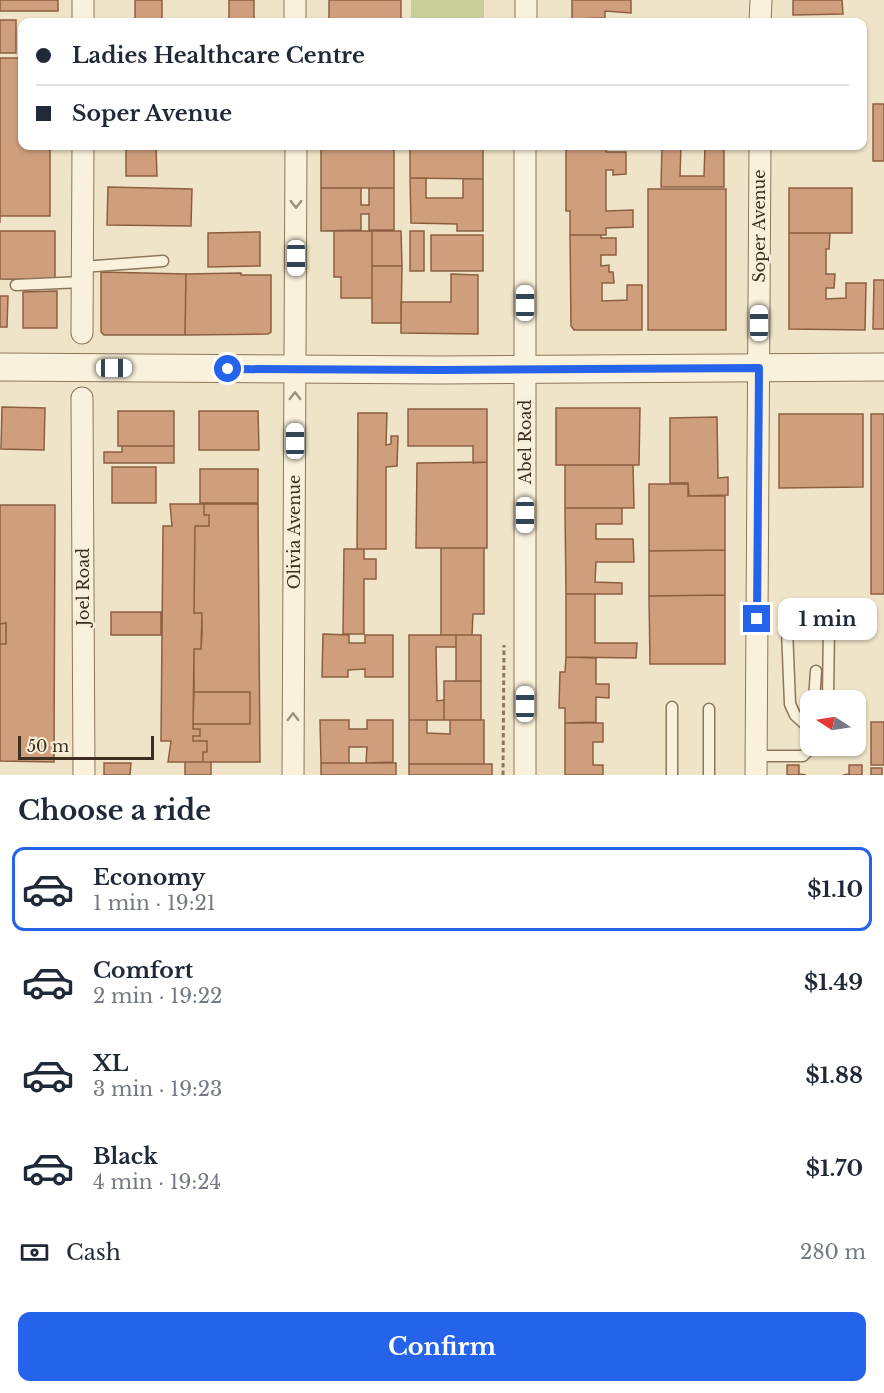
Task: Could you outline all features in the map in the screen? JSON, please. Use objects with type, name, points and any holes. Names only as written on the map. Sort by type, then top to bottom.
[{"type":"street","points":[[83,0],[83,18]]},
{"type":"street","points":[[296,0],[296,18]]},
{"type":"street","points":[[526,0],[526,18]]},
{"type":"street","points":[[760,18],[761,0]]},
{"type":"street","points":[[82,333],[83,150]]},
{"type":"street","name":"Olivia Avenue","points":[[293,775],[296,150]]},
{"type":"street","name":"Abel Road","points":[[525,150],[525,775]]},
{"type":"street","name":"Soper Avenue","points":[[756,766],[760,150]]},
{"type":"street","points":[[0,368],[525,370],[884,367]]},
{"type":"street","name":"Joel Road","points":[[82,398],[84,775]]},
{"type":"lane","points":[[16,285],[163,261]]},
{"type":"lane","points":[[800,720],[790,704],[787,629],[790,623],[825,621],[829,624],[828,690]]},
{"type":"lane","points":[[815,690],[816,671]]},
{"type":"lane","points":[[672,707],[672,775]]},
{"type":"lane","points":[[709,709],[709,775]]},
{"type":"lane","points":[[756,766],[803,756]]},
{"type":"green space","points":[[411,0],[484,0],[484,18],[411,18]]},
{"type":"building","points":[[0,0],[58,0],[58,11],[0,11]]},
{"type":"building","points":[[135,0],[162,0],[162,18],[135,18]]},
{"type":"building","points":[[229,0],[254,0],[254,18],[229,18]]},
{"type":"building","points":[[329,0],[401,0],[401,18],[329,18]]},
{"type":"building","points":[[572,0],[631,0],[631,13],[605,11],[605,18],[572,18]]},
{"type":"building","points":[[793,0],[842,0],[843,14],[793,15]]},
{"type":"building","points":[[0,20],[16,20],[16,53],[0,53]]},
{"type":"building","points":[[0,58],[18,58],[18,150],[50,150],[50,216],[0,216]]},
{"type":"building","points":[[873,104],[884,104],[884,161],[873,161]]},
{"type":"building","points":[[126,150],[156,150],[157,176],[126,176]]},
{"type":"building","points":[[321,150],[394,150],[394,188],[321,188]]},
{"type":"building","points":[[410,150],[483,150],[483,179],[410,178]]},
{"type":"building","points":[[566,150],[626,152],[626,174],[613,175],[613,170],[606,170],[606,211],[633,210],[633,227],[606,228],[606,235],[570,235],[570,211],[566,211]]},
{"type":"building","points":[[662,150],[681,150],[680,176],[704,176],[705,150],[724,150],[724,187],[661,187]]},
{"type":"building","points":[[410,178],[426,178],[426,198],[463,198],[463,179],[483,179],[483,231],[457,231],[457,224],[411,223]]},
{"type":"building","points":[[108,187],[192,189],[191,226],[107,225]]},
{"type":"building","points":[[321,188],[361,188],[361,205],[369,205],[369,188],[394,188],[394,230],[369,230],[369,214],[361,214],[361,230],[321,231]]},
{"type":"building","points":[[789,188],[852,188],[852,233],[789,233]]},
{"type":"building","points":[[648,189],[726,189],[726,330],[648,330]]},
{"type":"building","points":[[0,231],[55,231],[55,280],[0,279]]},
{"type":"building","points":[[334,231],[372,231],[372,298],[341,298],[341,277],[334,277]]},
{"type":"building","points":[[372,231],[401,231],[402,266],[372,266]]},
{"type":"building","points":[[410,231],[424,231],[424,271],[410,271]]},
{"type":"building","points":[[260,232],[260,266],[208,267],[208,233]]},
{"type":"building","points":[[789,233],[830,233],[829,249],[826,249],[826,274],[835,274],[834,288],[826,288],[826,299],[846,298],[846,283],[866,283],[865,330],[789,329]]},
{"type":"building","points":[[431,235],[483,235],[483,271],[431,271]]},
{"type":"building","points":[[570,235],[601,235],[601,238],[616,238],[616,255],[601,255],[601,266],[609,265],[609,272],[613,272],[614,283],[602,283],[602,301],[627,300],[627,285],[642,285],[642,330],[574,330],[571,326]]},
{"type":"building","points":[[372,266],[402,266],[401,323],[372,323]]},
{"type":"building","points":[[101,272],[186,274],[185,335],[104,335],[101,332]]},
{"type":"building","points":[[241,273],[241,275],[271,275],[271,332],[268,334],[185,335],[186,274]]},
{"type":"building","points":[[451,274],[478,275],[478,334],[401,333],[401,302],[451,302]]},
{"type":"building","points":[[874,280],[884,280],[884,329],[873,329]]},
{"type":"building","points":[[57,291],[57,328],[23,328],[23,292]]},
{"type":"building","points":[[0,296],[8,296],[7,327],[0,327]]},
{"type":"building","points":[[2,407],[45,408],[44,450],[1,449]]},
{"type":"building","points":[[556,408],[640,408],[639,465],[556,465]]},
{"type":"building","points":[[408,409],[487,409],[487,462],[473,463],[473,446],[408,446]]},
{"type":"building","points":[[118,411],[174,411],[174,446],[118,446]]},
{"type":"building","points":[[199,411],[258,411],[259,450],[199,450]]},
{"type":"building","points":[[358,413],[387,413],[386,445],[391,444],[391,436],[398,436],[397,466],[386,467],[386,549],[357,549]]},
{"type":"building","points":[[779,414],[863,414],[863,487],[779,488]]},
{"type":"building","points":[[871,414],[884,414],[884,594],[871,594]]},
{"type":"building","points":[[717,417],[718,478],[728,477],[728,495],[689,496],[688,483],[670,483],[670,418]]},
{"type":"building","points":[[122,446],[174,446],[174,463],[104,463],[104,452],[122,452]]},
{"type":"building","points":[[487,462],[487,548],[416,548],[417,463]]},
{"type":"building","points":[[565,465],[633,465],[634,508],[565,508]]},
{"type":"building","points":[[112,467],[156,467],[156,503],[112,503]]},
{"type":"building","points":[[200,469],[258,469],[258,503],[200,503]]},
{"type":"building","points":[[649,484],[688,484],[688,496],[725,496],[725,550],[649,551]]},
{"type":"building","points":[[170,504],[204,504],[204,515],[209,515],[209,526],[195,526],[194,613],[202,613],[202,634],[201,649],[194,649],[193,729],[200,729],[200,736],[193,736],[193,741],[207,741],[207,752],[203,752],[203,762],[168,762],[171,741],[161,741],[163,526],[172,526]]},
{"type":"building","points":[[204,504],[258,504],[260,762],[203,762],[203,752],[207,752],[207,741],[193,741],[193,736],[200,736],[200,729],[193,729],[193,724],[250,724],[250,692],[194,692],[194,649],[201,649],[202,613],[194,613],[195,526],[209,526],[209,515],[204,515]]},
{"type":"building","points":[[0,505],[55,505],[54,762],[0,761],[0,644],[6,644],[6,623],[0,624]]},
{"type":"building","points":[[565,508],[622,508],[622,524],[596,524],[596,539],[633,539],[634,562],[596,562],[595,582],[622,583],[622,594],[566,594]]},
{"type":"building","points":[[441,548],[484,548],[484,614],[473,614],[472,635],[441,635]]},
{"type":"building","points":[[344,549],[364,549],[364,559],[376,559],[376,579],[364,579],[364,634],[343,634]]},
{"type":"building","points":[[725,550],[725,595],[649,596],[649,551]]},
{"type":"building","points":[[566,594],[595,594],[595,643],[637,643],[636,658],[566,657]]},
{"type":"building","points":[[725,595],[725,664],[650,664],[649,596]]},
{"type":"building","points":[[111,612],[161,612],[161,635],[111,635]]},
{"type":"building","points":[[6,623],[6,644],[0,644],[0,624]]},
{"type":"building","points":[[323,634],[349,635],[349,643],[365,643],[365,635],[393,635],[393,677],[365,677],[365,669],[348,670],[348,677],[322,677]]},
{"type":"building","points":[[409,635],[456,635],[456,647],[436,647],[437,701],[444,700],[444,720],[409,720]]},
{"type":"building","points":[[456,635],[481,635],[481,681],[456,681]]},
{"type":"building","points":[[566,657],[596,658],[596,684],[609,684],[609,698],[596,697],[596,722],[565,723],[565,708],[559,708],[560,672],[565,672]]},
{"type":"building","points":[[444,681],[481,681],[481,720],[444,720]]},
{"type":"building","points":[[194,692],[250,692],[250,724],[193,724]]},
{"type":"building","points":[[320,720],[349,720],[349,729],[367,729],[367,720],[393,720],[393,762],[366,763],[367,747],[349,747],[349,763],[321,763]]},
{"type":"building","points":[[409,720],[427,720],[427,733],[450,734],[450,720],[484,720],[484,764],[409,764]]},
{"type":"building","points":[[871,722],[884,722],[884,765],[871,765]]},
{"type":"building","points":[[565,723],[603,723],[603,742],[593,742],[593,765],[603,765],[603,775],[565,775]]},
{"type":"building","points":[[185,762],[211,762],[211,775],[185,775]]},
{"type":"building","points":[[104,763],[131,763],[130,775],[104,775]]},
{"type":"building","points":[[321,763],[396,763],[396,775],[321,775]]},
{"type":"building","points":[[409,764],[492,764],[492,775],[409,775]]},
{"type":"building","points":[[787,765],[799,765],[799,774],[806,775],[787,775]]},
{"type":"building","points":[[849,765],[862,765],[862,775],[843,775],[849,774]]},
{"type":"building","points":[[871,768],[882,768],[882,775],[871,775]]},
{"type":"route","points":[[228,369],[759,368],[757,619]]}]
